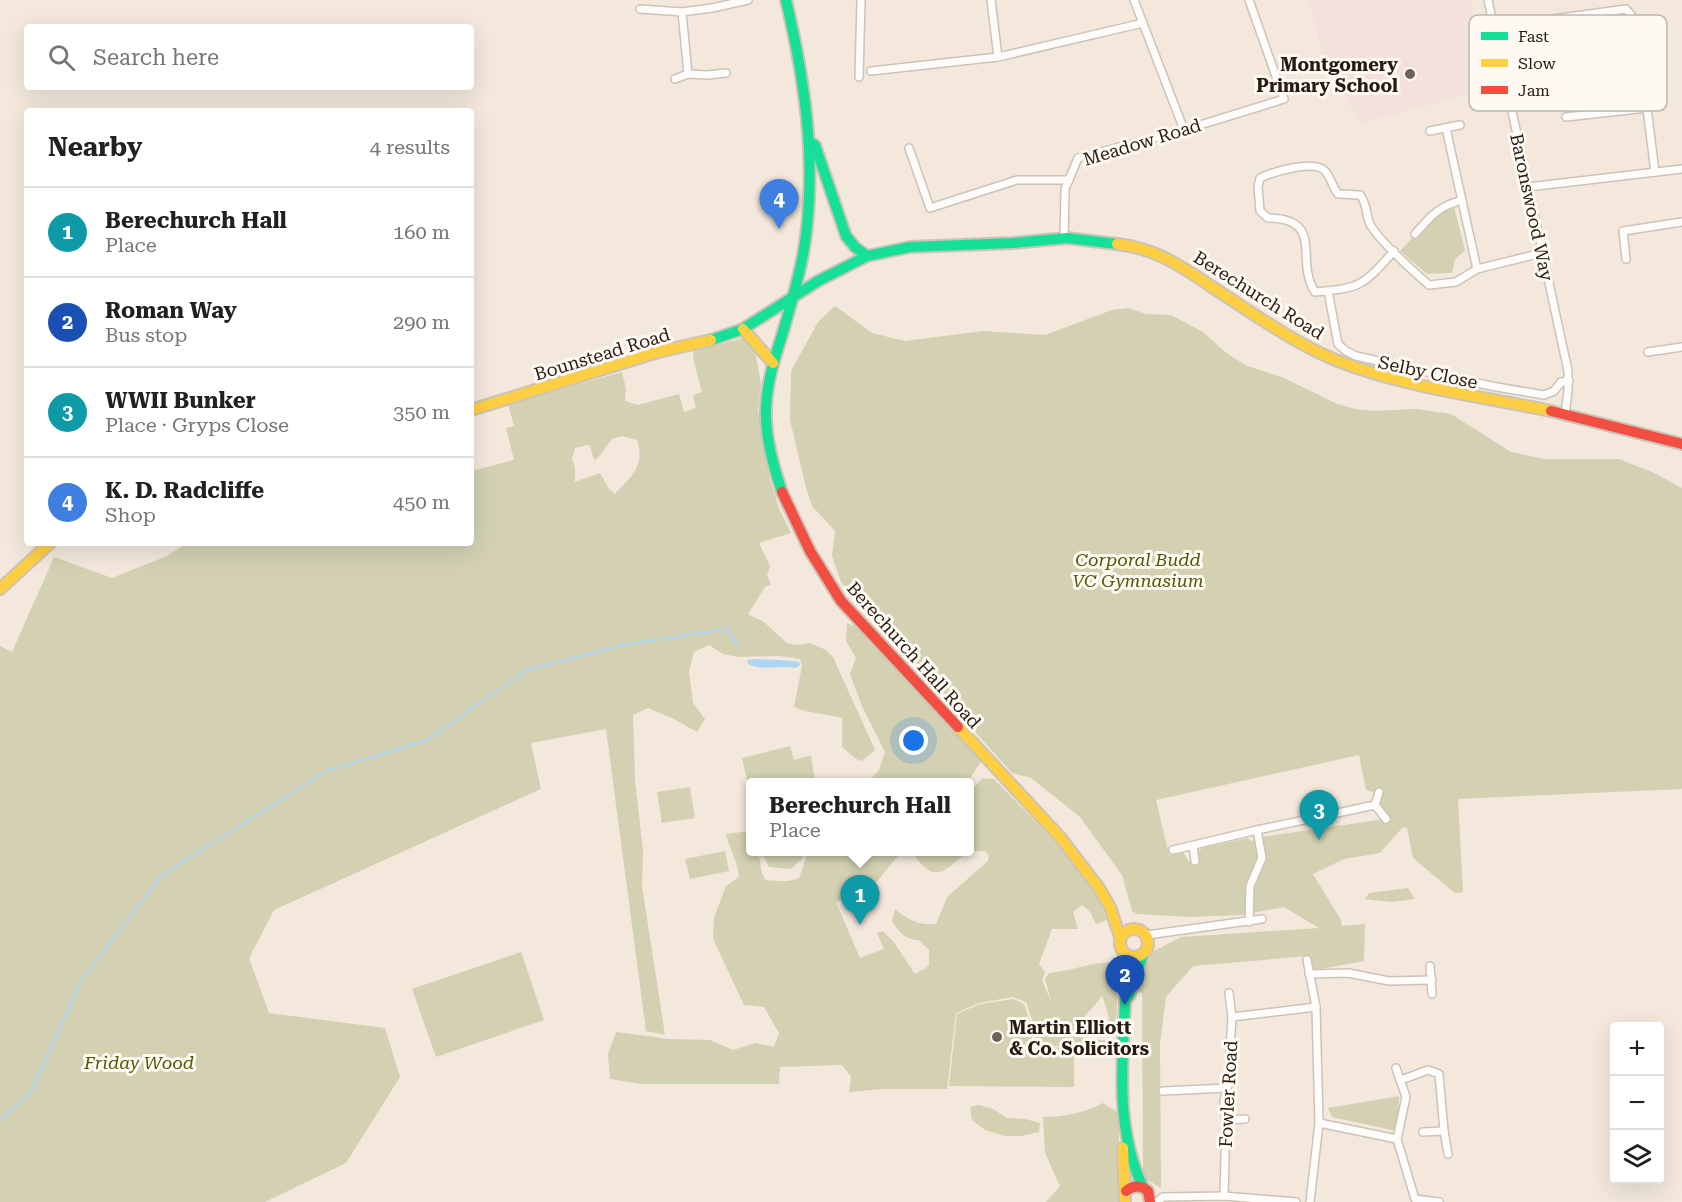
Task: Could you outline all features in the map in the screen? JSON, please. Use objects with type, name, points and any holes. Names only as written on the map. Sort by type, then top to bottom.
[{"type":"street","points":[[640,9],[682,12],[712,4],[748,0]]},
{"type":"street","name":"Berechurch Hall Road","points":[[786,0],[804,85],[810,143],[809,208],[804,249],[793,297],[769,379],[767,409],[772,460],[779,488],[787,509],[826,580],[846,606],[1060,837],[1088,871],[1110,907],[1131,929]]},
{"type":"street","points":[[859,77],[861,0]]},
{"type":"street","points":[[991,0],[998,57]]},
{"type":"street","points":[[1134,0],[1184,130]]},
{"type":"street","name":"Meadow Road","points":[[1064,239],[1065,189],[1078,158],[1184,130],[1284,99],[1249,0]]},
{"type":"street","name":"Baronswood Way","points":[[1488,0],[1491,15]]},
{"type":"street","points":[[1582,15],[1626,9],[1631,15]]},
{"type":"street","points":[[682,12],[688,74]]},
{"type":"street","points":[[871,71],[998,57],[1143,23]]},
{"type":"street","points":[[675,79],[688,74],[726,73]]},
{"type":"street","name":"Baronswood Way","points":[[1512,111],[1569,381],[1565,414]]},
{"type":"street","points":[[1566,117],[1620,111]]},
{"type":"street","points":[[1647,111],[1655,172]]},
{"type":"street","points":[[1430,131],[1460,125]]},
{"type":"street","points":[[1446,128],[1478,268]]},
{"type":"street","points":[[810,143],[815,145],[822,161],[846,236],[867,256]]},
{"type":"street","points":[[909,148],[930,208],[1017,180],[1069,180]]},
{"type":"street","points":[[1394,251],[1366,281],[1352,288],[1315,292],[1310,284],[1306,265],[1307,249],[1302,230],[1296,222],[1281,218],[1268,218],[1260,211],[1258,187],[1260,178],[1307,165],[1322,168],[1330,177],[1333,188],[1338,194],[1360,195],[1365,201],[1371,226],[1429,285],[1456,282],[1478,268],[1542,253]]},
{"type":"street","points":[[1528,187],[1682,168]]},
{"type":"street","points":[[1414,234],[1435,211],[1462,200]]},
{"type":"street","points":[[1626,259],[1623,231],[1682,222]]},
{"type":"street","name":"Berechurch Road","points":[[793,297],[818,280],[867,256],[910,247],[1064,239],[1129,244],[1168,258],[1292,339],[1334,359],[1400,380],[1565,414],[1682,444]]},
{"type":"street","points":[[798,272],[818,280]]},
{"type":"street","name":"Selby Close","points":[[1328,291],[1338,344],[1356,356],[1491,386],[1544,395],[1554,391],[1561,382],[1569,381]]},
{"type":"street","name":"Bounstead Road","points":[[474,409],[658,352],[704,342],[743,329],[793,297]]},
{"type":"street","points":[[743,329],[774,363]]},
{"type":"street","points":[[1648,352],[1682,347]]},
{"type":"street","points":[[0,589],[47,546]]},
{"type":"street","points":[[1379,792],[1376,805],[1386,819]]},
{"type":"street","points":[[1173,850],[1376,805]]},
{"type":"street","points":[[1249,922],[1250,886],[1262,858],[1257,830]]},
{"type":"street","points":[[1193,846],[1195,861]]},
{"type":"street","name":"Berechurch Hall Road","points":[[1110,907],[1120,937]]},
{"type":"street","points":[[1143,955],[1138,958],[1128,957],[1121,949],[1120,937],[1131,929],[1147,935],[1262,919]]},
{"type":"street","points":[[1126,1002],[1149,944],[1147,935]]},
{"type":"street","points":[[1126,1197],[1123,1164],[1125,1139],[1122,1043],[1128,957]]},
{"type":"street","points":[[1306,960],[1316,1007],[1319,1123],[1310,1202]]},
{"type":"street","points":[[1430,966],[1432,994]]},
{"type":"street","points":[[1310,974],[1347,973],[1389,981],[1431,980]]},
{"type":"street","name":"Fowler Road","points":[[1224,1196],[1226,1120],[1224,1101],[1232,1077],[1230,1049],[1232,1017],[1229,993]]},
{"type":"street","points":[[1232,1017],[1316,1007]]},
{"type":"street","points":[[1396,1068],[1406,1097],[1397,1139],[1414,1199],[1439,1201],[1449,1199]]},
{"type":"street","points":[[1401,1080],[1428,1070],[1439,1074],[1448,1154]]},
{"type":"street","points":[[1163,1091],[1227,1088]]},
{"type":"street","points":[[1226,1120],[1245,1119]]},
{"type":"street","points":[[1319,1123],[1397,1139]]},
{"type":"street","points":[[1423,1132],[1444,1131]]},
{"type":"street","points":[[1125,1139],[1132,1168],[1150,1197],[1150,1202]]},
{"type":"street","points":[[1126,1197],[1131,1187],[1159,1193],[1160,1200],[1224,1196],[1296,1202]]},
{"type":"shaded area","name":"Montgomery Primary School","points":[[1308,0],[1470,0],[1473,15],[1469,15],[1469,94],[1360,124],[1325,60]]},
{"type":"green space","points":[[1454,206],[1465,251],[1455,259],[1452,273],[1427,274],[1400,251],[1437,211]]},
{"type":"green space","name":"Corporal Budd VC Gymnasium","points":[[835,306],[872,333],[905,341],[983,331],[1045,335],[1112,310],[1128,308],[1146,314],[1171,315],[1203,332],[1225,352],[1245,365],[1284,378],[1335,403],[1355,409],[1375,411],[1416,409],[1451,414],[1511,452],[1545,459],[1619,459],[1652,472],[1682,488],[1682,789],[1458,799],[1463,892],[1455,893],[1413,858],[1407,828],[1403,827],[1380,853],[1344,859],[1313,874],[1341,920],[1342,926],[1365,924],[1364,961],[1315,970],[1308,956],[1193,966],[1166,997],[1160,1044],[1161,1188],[1143,1177],[1142,993],[1135,991],[1152,952],[1181,937],[1319,928],[1284,907],[1242,915],[1189,917],[1137,914],[1132,911],[1122,875],[1080,817],[1031,778],[1012,773],[841,582],[832,556],[835,531],[812,506],[790,420],[791,371],[818,322]],"holes":[[[1359,755],[1366,790],[1380,795],[1379,811],[1385,819],[1262,837],[1251,841],[1248,838],[1202,848],[1196,854],[1196,860],[1189,862],[1184,853],[1169,855],[1156,800]]]},
{"type":"green space","name":"Friday Wood","points":[[744,338],[754,344],[761,384],[758,410],[770,480],[780,511],[791,533],[759,543],[770,566],[767,575],[771,584],[765,587],[748,614],[764,622],[787,643],[796,645],[810,643],[826,650],[833,657],[875,750],[862,761],[856,759],[842,747],[842,718],[794,707],[802,666],[800,659],[779,656],[738,657],[723,654],[709,645],[694,652],[689,672],[693,703],[705,719],[697,732],[648,708],[633,715],[635,780],[643,851],[642,886],[665,1035],[646,1031],[606,729],[531,743],[541,789],[274,910],[249,958],[269,1013],[385,1028],[400,1077],[346,1163],[265,1202],[0,1202],[0,646],[12,652],[54,557],[112,578],[167,556],[182,546],[474,546],[474,470],[514,460],[506,428],[514,426],[508,404],[622,372],[626,389],[625,401],[638,405],[679,394],[684,412],[696,408],[693,395],[702,392],[693,358],[694,351]],"holes":[[[622,436],[637,440],[638,464],[632,476],[615,494],[609,489],[600,473],[575,482],[575,467],[572,459],[575,448],[590,446],[594,460],[612,439]]]},
{"type":"green space","points":[[847,623],[861,629],[891,665],[918,689],[981,761],[970,778],[872,778],[879,770],[885,752],[862,706],[850,674],[856,658],[846,641]]},
{"type":"green space","points":[[790,746],[794,760],[811,755],[814,778],[747,778],[742,758]]},
{"type":"green space","points":[[983,778],[994,779],[1074,861],[1095,889],[1107,920],[1096,924],[1090,912],[1082,905],[1073,912],[1078,929],[1052,929],[1039,964],[1045,972],[1042,980],[1052,1004],[1045,979],[1049,973],[1111,962],[1118,968],[1116,1030],[1107,1033],[1109,1017],[1102,995],[1078,1026],[1082,1038],[1109,1041],[1119,1050],[1076,1050],[1076,1046],[1048,1046],[1050,1043],[1035,1045],[1035,1028],[1026,1002],[1013,997],[979,1003],[956,1013],[947,1089],[883,1089],[849,1092],[851,1077],[842,1065],[780,1067],[779,1084],[642,1084],[610,1079],[608,1054],[616,1032],[669,1039],[710,1040],[733,1050],[756,1043],[774,1047],[779,1033],[764,1007],[744,1005],[713,939],[714,918],[726,886],[739,877],[726,834],[746,831],[746,856],[758,856],[766,880],[787,881],[799,878],[807,856],[898,856],[875,884],[870,903],[866,905],[859,891],[836,902],[860,958],[884,949],[877,933],[883,931],[893,941],[915,974],[929,966],[929,950],[919,940],[906,937],[897,929],[892,921],[895,909],[914,921],[936,924],[947,897],[988,861],[989,856],[985,851],[974,851],[974,787]]},
{"type":"green space","points":[[690,787],[695,818],[662,823],[657,792]]},
{"type":"green space","points":[[725,851],[729,871],[690,879],[685,859]]},
{"type":"green space","points":[[764,856],[803,856],[791,869],[769,867]]},
{"type":"green space","points":[[915,856],[962,856],[951,866],[939,872],[927,869]]},
{"type":"green space","points":[[1408,888],[1415,899],[1392,902],[1365,899],[1369,893]]},
{"type":"green space","points":[[521,952],[544,1020],[436,1057],[412,989]]},
{"type":"green space","points":[[1013,999],[1024,1004],[1033,1048],[1074,1047],[1074,1087],[949,1086],[957,1014],[980,1004]]},
{"type":"green space","points":[[1399,1096],[1397,1131],[1332,1117],[1328,1108]]},
{"type":"green space","points":[[1103,1103],[1119,1113],[1119,1202],[1046,1202],[1060,1186],[1045,1153],[1043,1117],[1074,1114]]},
{"type":"green space","points":[[979,1105],[993,1109],[1007,1118],[1040,1123],[1039,1132],[1021,1136],[1005,1136],[985,1130],[972,1120],[970,1107]]},
{"type":"water","points":[[747,660],[793,661],[799,662],[800,665],[796,668],[760,667],[748,664]]},
{"type":"waterway","points":[[0,1121],[31,1092],[81,981],[162,875],[326,771],[427,740],[527,670],[622,645],[727,629],[738,646]]},
{"type":"traffic: fast","points":[[782,492],[768,440],[767,398],[772,369],[802,260],[809,205],[810,175],[807,116],[786,0]]},
{"type":"traffic: fast","points":[[810,143],[815,145],[846,236],[867,256]]},
{"type":"traffic: fast","points":[[711,340],[743,329],[818,281],[867,256],[910,247],[1013,243],[1067,238],[1117,244]]},
{"type":"traffic: fast","points":[[1129,996],[1143,955]]},
{"type":"traffic: fast","points":[[1129,957],[1126,974],[1123,1109],[1133,1162],[1143,1187]]},
{"type":"traffic: slow","points":[[1117,244],[1131,246],[1169,260],[1287,336],[1333,359],[1413,384],[1551,411]]},
{"type":"traffic: slow","points":[[743,329],[773,363]]},
{"type":"traffic: slow","points":[[474,409],[658,352],[711,340]]},
{"type":"traffic: slow","points":[[0,589],[47,546]]},
{"type":"traffic: slow","points":[[958,727],[1060,837],[1099,888],[1110,907],[1120,937]]},
{"type":"traffic: slow","points":[[1134,929],[1144,933],[1148,943],[1144,953],[1134,957],[1124,953],[1120,943],[1124,933],[1134,929]]},
{"type":"traffic: slow","points":[[1123,1148],[1125,1202]]},
{"type":"traffic: jam","points":[[1551,411],[1682,444]]},
{"type":"traffic: jam","points":[[782,492],[810,551],[841,601],[958,727]]},
{"type":"traffic: jam","points":[[1126,1191],[1134,1187],[1143,1188],[1148,1191],[1150,1202]]},
{"type":"place","name":"Montgomery Primary School","points":[[1410,74]]},
{"type":"place","name":"K. D. Radcliffe","points":[[779,229]]},
{"type":"place","name":"WWII Bunker","points":[[1319,840]]},
{"type":"place","name":"Berechurch Hall","points":[[860,925]]},
{"type":"place","name":"Roman Way","points":[[1125,1005]]},
{"type":"place","name":"Martin Elliott & Co. Solicitors","points":[[997,1037]]}]
